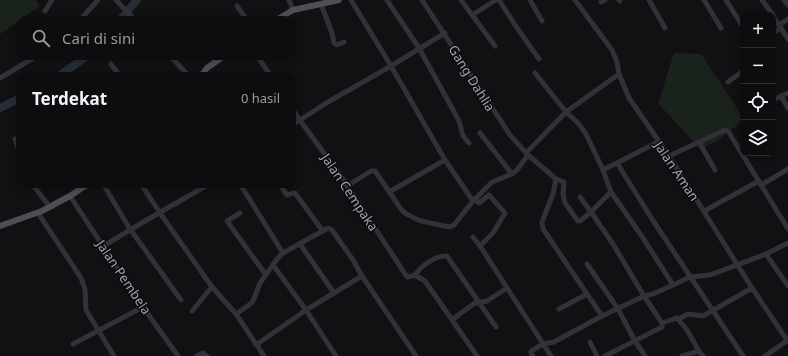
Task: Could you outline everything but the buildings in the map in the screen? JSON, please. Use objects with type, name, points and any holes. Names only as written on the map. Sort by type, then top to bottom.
[{"type":"main road","points":[[283,16],[293,10],[339,0]]},
{"type":"main road","points":[[204,72],[218,60]]},
{"type":"main road","points":[[0,226],[38,213],[82,188]]},
{"type":"street","points":[[45,11],[52,0]]},
{"type":"street","points":[[84,16],[98,0]]},
{"type":"street","points":[[116,0],[131,16]]},
{"type":"street","points":[[289,0],[293,10]]},
{"type":"street","points":[[351,0],[445,160],[473,200],[479,203],[489,195],[505,214],[493,233],[480,246]]},
{"type":"street","points":[[387,0],[419,48],[460,124],[461,134],[469,143]]},
{"type":"street","name":"Gang Dahlia","points":[[422,0],[510,135],[527,154],[556,179]]},
{"type":"street","points":[[461,0],[495,46]]},
{"type":"street","points":[[472,15],[498,0],[540,59]]},
{"type":"street","points":[[530,0],[542,20]]},
{"type":"street","name":"Jalan Aman","points":[[575,0],[612,50],[628,98],[669,156],[752,288],[788,340]]},
{"type":"street","points":[[649,0],[665,28]]},
{"type":"street","points":[[704,0],[721,28]]},
{"type":"street","points":[[726,0],[740,22]]},
{"type":"street","points":[[762,0],[771,12]]},
{"type":"street","points":[[784,0],[788,5]]},
{"type":"street","points":[[321,4],[332,33],[334,43],[337,45],[344,42]]},
{"type":"street","points":[[237,6],[244,16]]},
{"type":"street","points":[[776,30],[788,19]]},
{"type":"street","points":[[776,20],[788,39]]},
{"type":"street","points":[[296,122],[444,33]]},
{"type":"street","points":[[0,78],[30,60]]},
{"type":"street","points":[[174,60],[185,72]]},
{"type":"street","points":[[260,60],[268,72]]},
{"type":"street","points":[[111,64],[117,72]]},
{"type":"street","points":[[535,72],[566,112],[578,123],[586,134],[603,170],[611,192],[673,285]]},
{"type":"street","points":[[728,82],[740,73]]},
{"type":"street","points":[[347,186],[373,171],[376,172],[401,210],[418,220],[450,227],[454,225],[473,200],[492,182],[512,174],[517,170],[527,154],[566,112],[619,74]]},
{"type":"street","points":[[776,98],[788,93]]},
{"type":"street","points":[[781,96],[788,108]]},
{"type":"street","name":"Jalan Cempaka","points":[[296,114],[347,186],[407,277],[415,275]]},
{"type":"street","points":[[669,156],[725,130],[728,131],[788,228]]},
{"type":"street","points":[[480,133],[512,174]]},
{"type":"street","points":[[603,170],[658,142]]},
{"type":"street","points":[[699,142],[715,170]]},
{"type":"street","points":[[389,192],[445,160]]},
{"type":"street","points":[[617,163],[652,220],[744,356]]},
{"type":"street","points":[[704,211],[788,169]]},
{"type":"street","points":[[602,316],[543,229],[542,222],[553,194],[556,179],[564,182],[563,194],[565,203],[578,220],[581,221],[611,192]]},
{"type":"street","points":[[38,188],[50,207]]},
{"type":"street","points":[[105,188],[130,229],[180,300]]},
{"type":"street","points":[[144,188],[212,287],[236,314],[264,356]]},
{"type":"street","points":[[104,246],[130,229],[202,188]]},
{"type":"street","points":[[242,188],[283,253]]},
{"type":"street","points":[[282,188],[286,195],[295,193],[322,230]]},
{"type":"street","name":"Jalan Pembela","points":[[70,196],[175,355]]},
{"type":"street","points":[[580,197],[613,244],[662,323]]},
{"type":"street","points":[[38,213],[81,278],[85,289],[86,310],[114,356]]},
{"type":"street","points":[[240,213],[227,221],[266,275]]},
{"type":"street","points":[[236,314],[253,301],[257,289],[277,258],[322,230],[328,228],[332,230],[353,260],[362,276],[416,356]]},
{"type":"street","points":[[474,237],[551,356]]},
{"type":"street","points":[[300,244],[334,293]]},
{"type":"street","points":[[533,356],[531,351],[543,344],[554,342],[602,316],[644,296],[653,294],[690,277],[710,275],[788,244]]},
{"type":"street","points":[[766,254],[788,286]]},
{"type":"street","points":[[477,356],[426,281],[415,275],[429,262],[443,256],[447,256],[496,327]]},
{"type":"street","points":[[587,264],[618,309],[644,356]]},
{"type":"street","points":[[273,266],[306,310],[336,356]]},
{"type":"street","points":[[256,345],[306,310],[362,276]]},
{"type":"street","points":[[192,311],[212,287]]},
{"type":"street","points":[[452,319],[475,304],[487,301],[507,288]]},
{"type":"street","points":[[605,356],[662,327],[662,323],[674,318],[679,319],[688,314],[702,317],[752,288]]},
{"type":"street","points":[[559,309],[587,294]]},
{"type":"street","points":[[73,344],[143,307]]},
{"type":"street","points":[[679,319],[703,356]]},
{"type":"street","points":[[766,356],[788,340]]},
{"type":"street","points":[[590,342],[597,356]]},
{"type":"street","points":[[682,356],[699,351]]},
{"type":"street","points":[[197,356],[204,353],[207,356]]},
{"type":"shaded area","points":[[0,0],[36,0],[40,6],[26,16],[16,16],[16,23],[0,34]]},
{"type":"shaded area","points":[[674,53],[701,54],[740,112],[740,123],[716,142],[700,149],[658,103]]},
{"type":"waterway","points":[[123,16],[137,0]]},
{"type":"waterway","points":[[65,72],[81,60]]},
{"type":"waterway","points":[[0,108],[16,100]]}]
